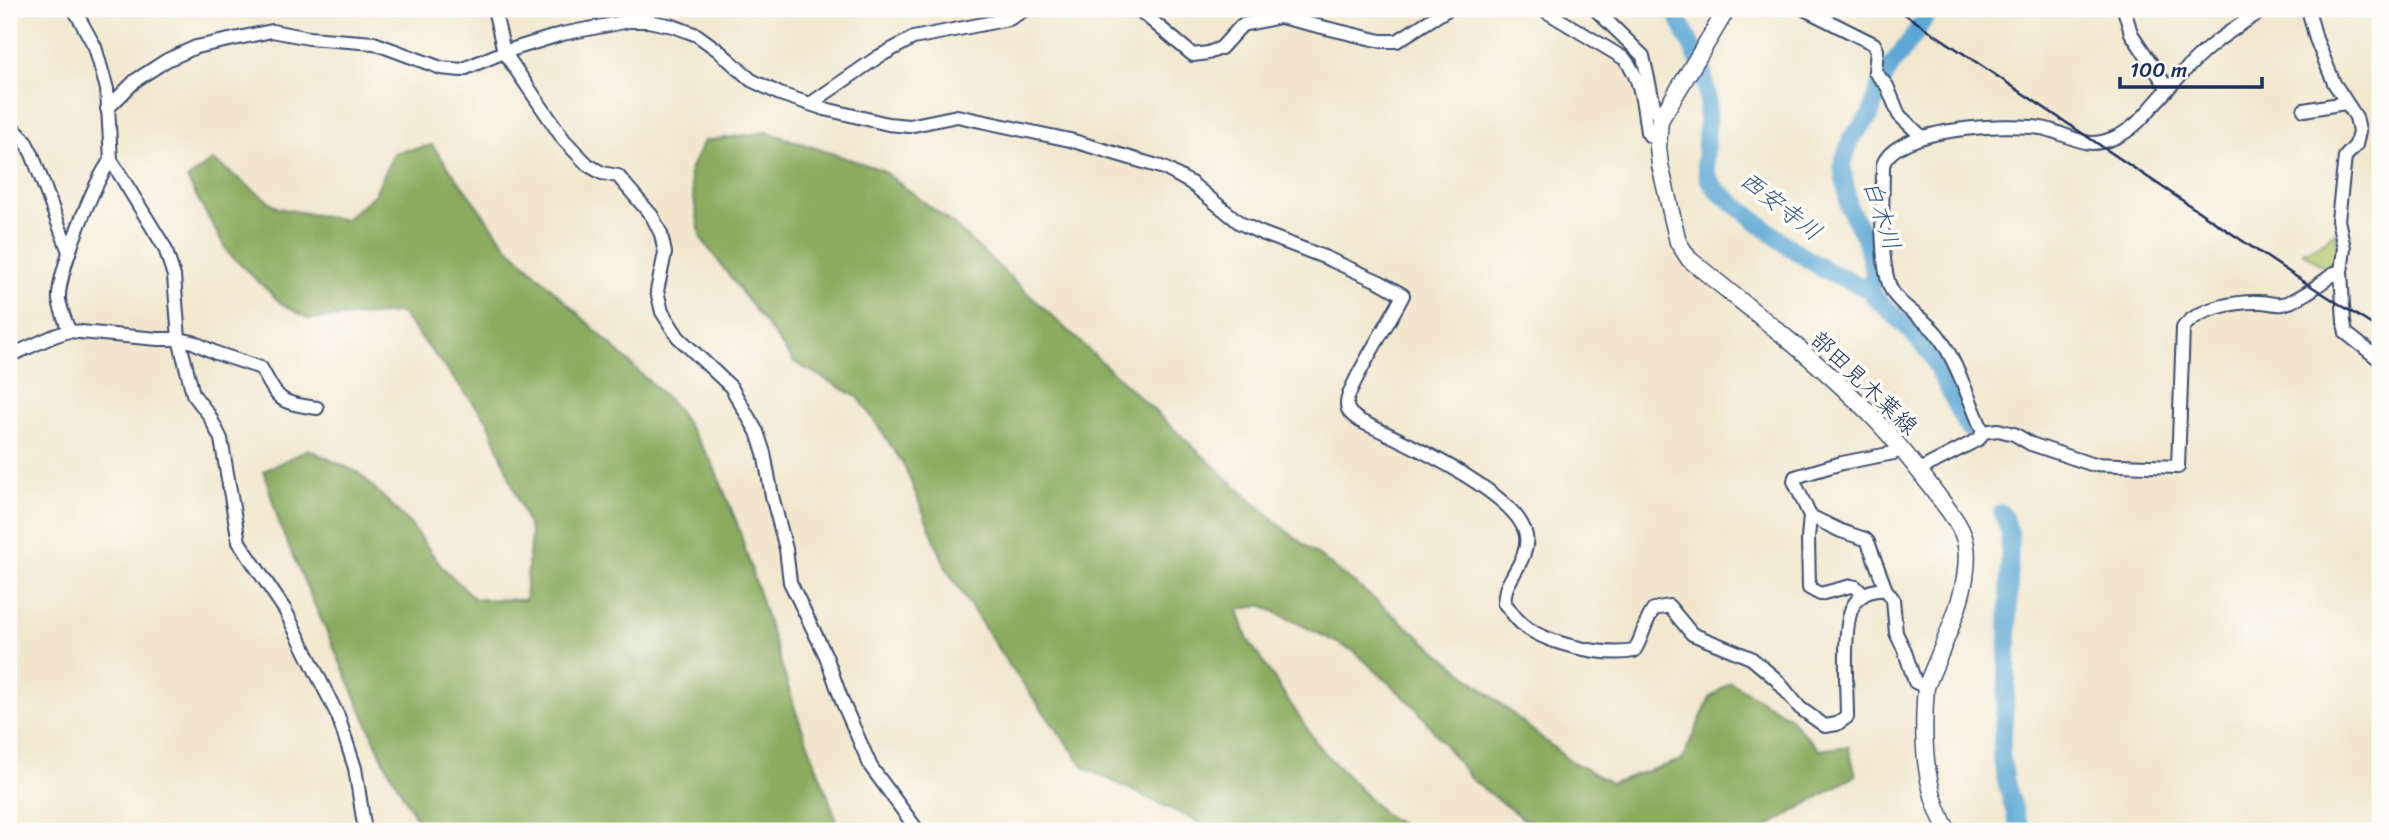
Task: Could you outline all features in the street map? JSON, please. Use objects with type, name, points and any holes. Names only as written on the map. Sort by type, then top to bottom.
[{"type":"main road","name":"部田見木葉線","points":[[1727,9],[1660,120],[1660,165],[1678,242],[1689,259],[1844,389],[1875,419],[1919,470],[1956,522],[1966,543],[1967,569],[1964,588],[1926,687],[1924,729],[1929,785],[1937,813],[1948,831]]},
{"type":"street","points":[[74,9],[95,47],[107,89],[111,160],[165,248],[174,276],[179,339],[193,394],[209,415],[221,439],[239,542],[285,610],[338,716],[355,768],[365,831]]},
{"type":"street","points":[[494,9],[504,52],[564,140],[588,165],[601,173],[618,176],[652,216],[661,234],[665,253],[657,291],[662,312],[678,337],[731,387],[757,432],[786,549],[790,582],[826,656],[871,767],[918,831]]},
{"type":"street","points":[[810,104],[878,57],[913,38],[1009,19],[1026,9]]},
{"type":"street","points":[[1138,9],[1193,55],[1221,48],[1242,25],[1280,17],[1381,41],[1397,41],[1448,9]]},
{"type":"street","points":[[1542,9],[1625,58],[1634,70],[1639,84],[1647,132],[1658,139]]},
{"type":"street","points":[[1595,9],[1643,56],[1655,110],[1660,120]]},
{"type":"street","points":[[1804,9],[1874,44],[1877,50],[1875,72],[1888,86],[1899,115],[1921,136]]},
{"type":"street","points":[[2124,9],[2132,33],[2168,89]]},
{"type":"street","points":[[1983,432],[1937,334],[1895,295],[1889,286],[1885,264],[1885,158],[1921,136],[2014,125],[2044,128],[2089,143],[2103,141],[2133,128],[2217,41],[2266,9]]},
{"type":"street","points":[[2308,9],[2316,39],[2345,103],[2356,117],[2359,131],[2356,145],[2346,157],[2338,220],[2344,248],[2341,272],[2346,333],[2380,360]]},
{"type":"street","points":[[107,109],[136,80],[167,60],[197,47],[272,31],[309,38],[374,43],[441,68],[461,71],[504,52],[562,34],[629,21],[648,21],[673,26],[697,35],[751,80],[810,104],[888,124],[909,126],[957,116],[1070,140],[1164,168],[1191,183],[1240,223],[1259,233],[1324,257],[1403,295],[1359,372],[1346,402],[1349,412],[1360,421],[1444,462],[1504,503],[1520,518],[1527,540],[1521,562],[1506,588],[1504,603],[1519,622],[1556,643],[1605,652],[1634,651],[1646,619],[1654,609],[1669,606],[1692,634],[1751,658],[1776,679],[1809,717],[1825,726],[1837,724],[1847,717],[1849,620],[1853,606],[1863,595],[1875,589],[1886,590]]},
{"type":"street","points":[[2304,110],[2345,103]]},
{"type":"street","points":[[9,133],[15,130],[24,139],[32,154],[69,252]]},
{"type":"street","points":[[69,331],[59,299],[69,252],[92,191],[111,160]]},
{"type":"street","points":[[1983,432],[1998,430],[2014,434],[2031,444],[2091,464],[2178,467],[2183,327],[2188,321],[2229,304],[2283,304],[2341,272]]},
{"type":"street","points":[[9,356],[69,331],[158,340],[179,339],[261,368],[274,391],[285,403],[317,408]]},
{"type":"street","points":[[1919,470],[1979,439],[1983,432]]},
{"type":"street","points":[[1863,595],[1859,589],[1851,586],[1820,594],[1809,588],[1810,516],[1794,481],[1795,477],[1842,463],[1894,453],[1900,448]]},
{"type":"street","points":[[1810,516],[1868,542],[1886,590],[1893,599],[1896,633],[1915,682],[1926,687]]},
{"type":"green space","points":[[767,132],[882,170],[954,225],[1284,529],[1368,594],[1566,758],[1611,783],[1682,760],[1710,698],[1730,682],[1789,717],[1819,750],[1848,746],[1856,775],[1760,831],[1560,831],[1522,818],[1472,780],[1415,707],[1354,651],[1261,605],[1238,610],[1247,638],[1320,748],[1383,813],[1410,831],[1217,831],[1085,768],[1006,661],[947,570],[904,465],[859,398],[794,362],[701,238],[689,172],[704,141]]},
{"type":"green space","points":[[432,145],[507,246],[674,405],[712,462],[737,523],[796,712],[841,831],[432,831],[419,823],[385,763],[280,527],[264,471],[308,449],[359,473],[410,524],[442,567],[475,599],[525,600],[531,533],[488,421],[401,313],[309,319],[282,304],[228,253],[187,179],[213,160],[278,208],[344,220],[374,195],[394,153]]},
{"type":"green space","points":[[2336,231],[2340,263],[2329,271],[2303,252],[2325,241]]},
{"type":"waterway","name":"西安寺川","points":[[1674,9],[1703,70],[1708,103],[1705,163],[1708,178],[1717,190],[1785,244],[1823,269],[1870,290]]},
{"type":"waterway","name":"白木川","points":[[1930,9],[1880,85],[1870,116],[1851,139],[1842,165],[1849,208],[1865,237],[1874,271],[1870,290],[1931,355],[1968,428]]},
{"type":"waterway","name":"白木川","points":[[2002,513],[2010,532],[2007,682],[2001,754],[2006,782],[2023,831]]},
{"type":"railway","points":[[1897,9],[2380,330]]}]
